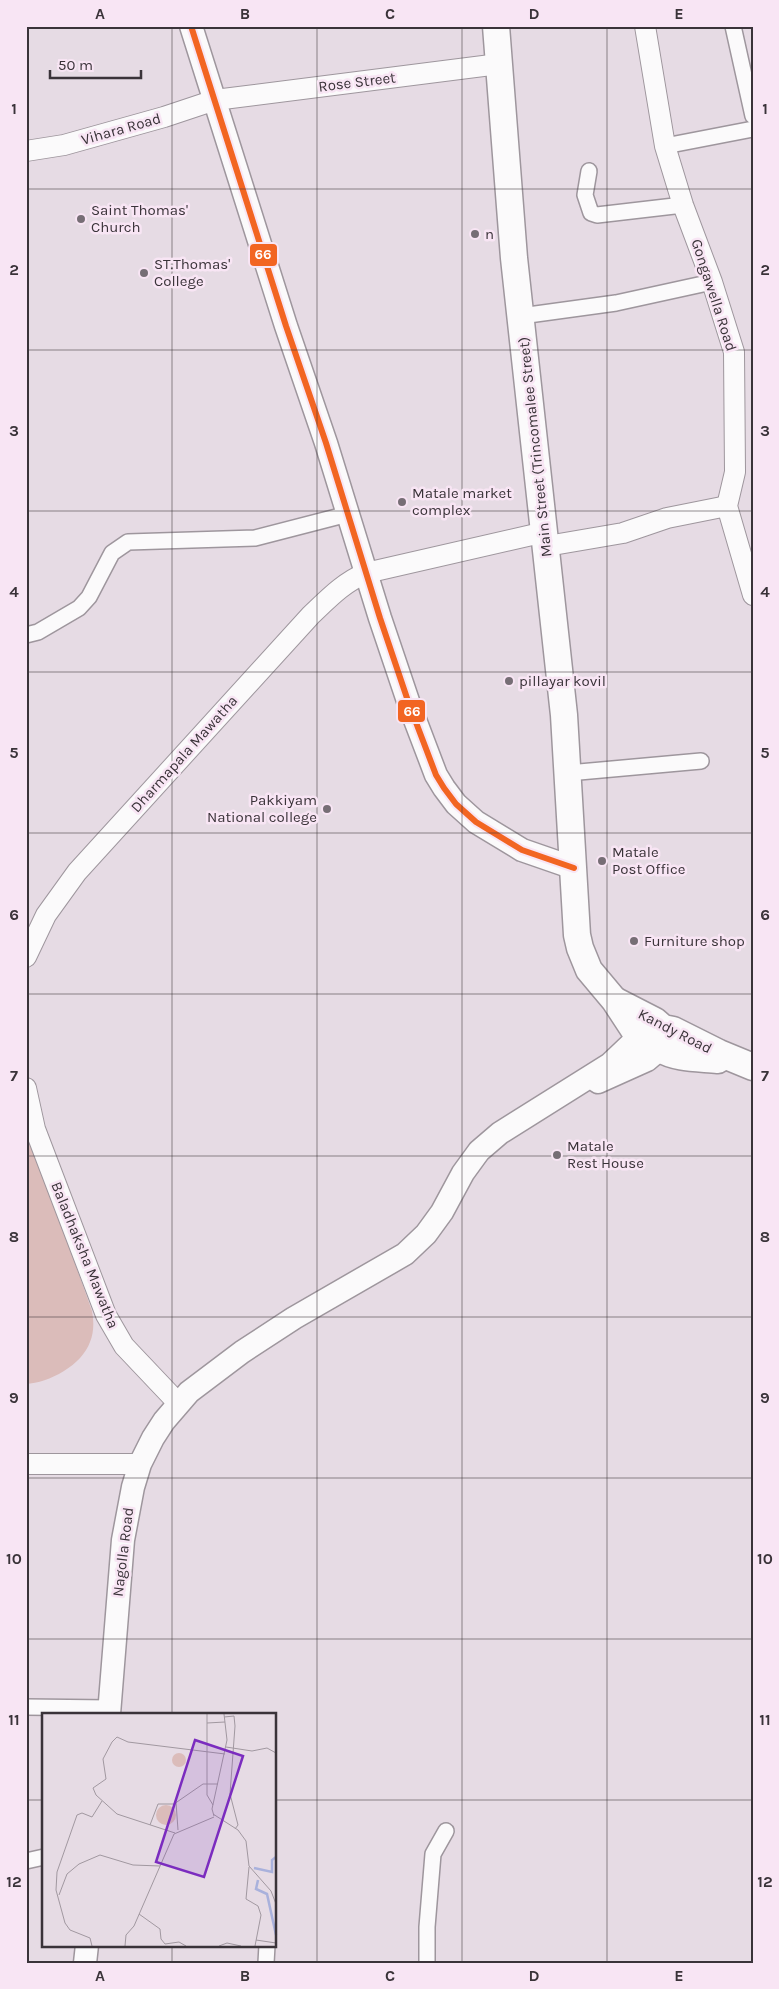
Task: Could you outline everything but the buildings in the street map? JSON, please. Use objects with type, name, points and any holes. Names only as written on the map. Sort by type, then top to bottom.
[{"type":"highway","name":"Main Street (Trincomalee Street)","points":[[496,26],[514,258],[563,706],[574,868]]},
{"type":"highway","name":"Kandy Road","points":[[574,868],[576,922],[580,948],[589,970],[615,1000],[655,1021],[655,1038],[673,1030],[745,1064]]},
{"type":"main road","points":[[191,26],[366,573],[409,704],[427,751],[444,788],[456,804],[476,822],[522,850],[574,868]]},
{"type":"main road","name":"Nagolla Road","points":[[110,1711],[123,1540],[131,1495],[140,1464],[153,1438],[178,1403],[201,1382],[264,1337],[405,1254],[426,1234],[442,1212],[463,1173],[479,1150],[500,1133],[604,1068],[630,1045],[655,1038]]},
{"type":"main road","points":[[85,1963],[87,1946]]},
{"type":"street","name":"Gongawella Road","points":[[645,26],[665,146],[683,205],[712,282],[734,352],[736,472],[727,506]]},
{"type":"street","points":[[734,26],[753,116]]},
{"type":"street","name":"Rose Street","points":[[215,100],[499,64]]},
{"type":"street","name":"Vihara Road","points":[[26,152],[64,145],[164,117],[215,100]]},
{"type":"street","points":[[665,146],[753,130]]},
{"type":"street","points":[[590,171],[586,195],[591,213],[596,215],[683,205]]},
{"type":"street","points":[[521,316],[616,303],[712,282]]},
{"type":"street","points":[[727,506],[753,595]]},
{"type":"street","name":"Dharmapala Mawatha","points":[[26,957],[46,916],[77,872],[311,615],[347,583],[366,573],[546,539],[623,533],[667,518],[727,506]]},
{"type":"street","points":[[26,635],[38,632],[79,608],[89,597],[112,552],[128,542],[255,538],[348,514]]},
{"type":"street","points":[[568,773],[701,761]]},
{"type":"street","name":"Baladhaksha Mawatha","points":[[26,1088],[35,1129],[106,1315],[124,1346],[178,1403]]},
{"type":"street","points":[[26,1464],[140,1464]]},
{"type":"street","points":[[26,1708],[110,1711]]},
{"type":"street","points":[[427,1963],[427,1927],[433,1854],[446,1831]]},
{"type":"street","points":[[26,1862],[42,1858]]},
{"type":"street","points":[[266,1963],[267,1946]]},
{"type":"shaded area","points":[[26,1126],[92,1311],[93,1331],[86,1350],[72,1365],[45,1380],[26,1384]]},
{"type":"transit line","name":"66","points":[[191,26],[286,326],[326,443],[380,618],[409,704],[436,775],[456,804],[476,822],[522,850],[574,868]]},
{"type":"place","name":"Saint Thomas' Church","points":[[81,219]]},
{"type":"place","name":"n","points":[[475,234]]},
{"type":"place","name":"ST.Thomas' College","points":[[144,273]]},
{"type":"place","name":"Matale market complex","points":[[402,502]]},
{"type":"place","name":"pillayar kovil","points":[[509,681]]},
{"type":"place","name":"Pakkiyam National college","points":[[327,809]]},
{"type":"place","name":"Matale Post Office","points":[[602,861]]},
{"type":"place","name":"Furniture shop","points":[[634,941]]},
{"type":"place","name":"Matale Rest House","points":[[557,1155]]}]
